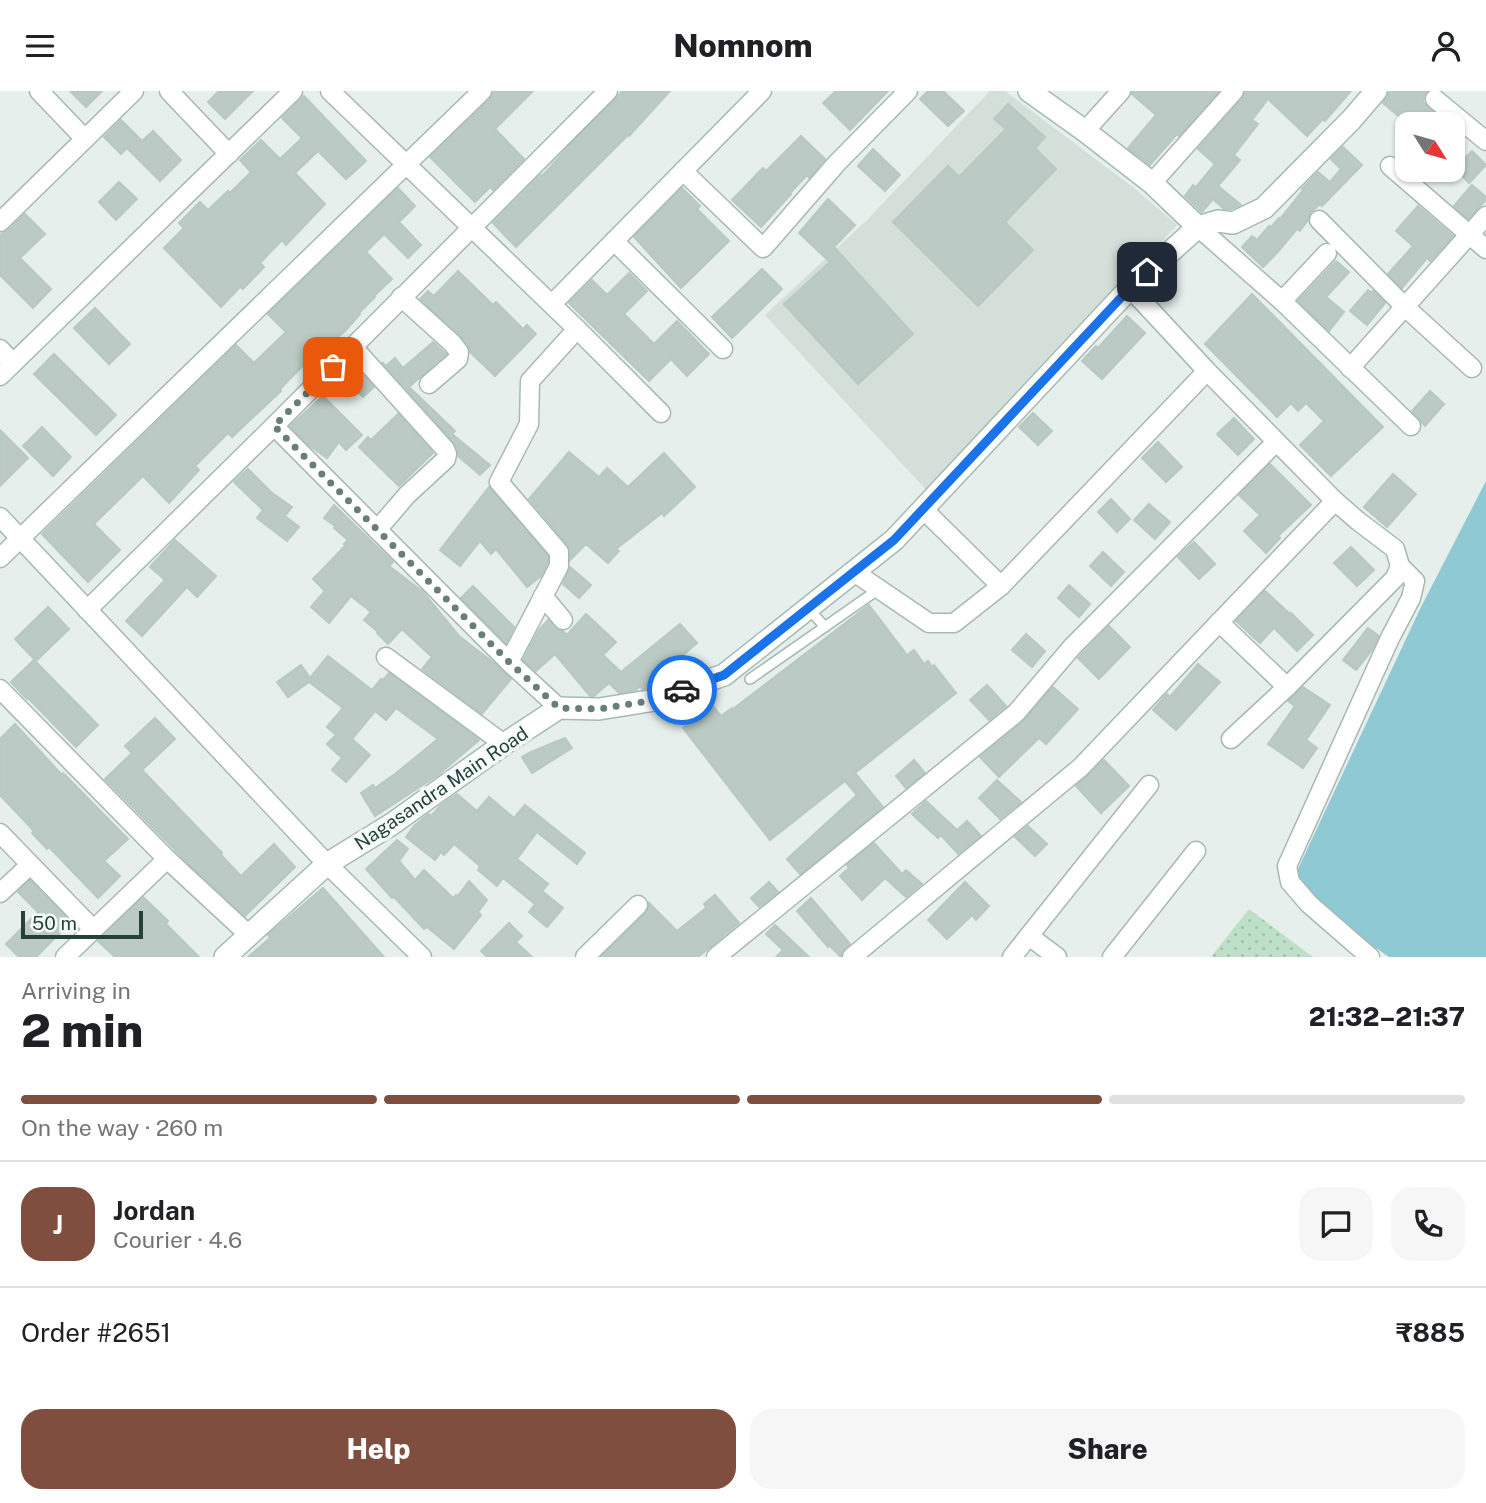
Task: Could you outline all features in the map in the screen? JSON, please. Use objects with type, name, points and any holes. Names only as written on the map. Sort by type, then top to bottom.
[{"type":"street","points":[[39,91],[85,139]]},
{"type":"street","points":[[0,222],[134,91]]},
{"type":"street","points":[[169,91],[229,153]]},
{"type":"street","points":[[0,376],[293,91]]},
{"type":"street","points":[[330,91],[662,413]]},
{"type":"street","points":[[0,558],[482,91]]},
{"type":"street","points":[[87,610],[608,91]]},
{"type":"street","points":[[552,304],[762,91]]},
{"type":"street","points":[[683,171],[763,248],[837,163],[908,91]]},
{"type":"street","points":[[1029,91],[1152,183],[1282,301],[1412,426]]},
{"type":"street","points":[[1085,131],[1121,91]]},
{"type":"street","points":[[1152,183],[1234,91]]},
{"type":"street","points":[[274,426],[509,662],[559,708],[599,709],[649,701],[724,675],[894,540],[1130,288],[1198,227],[1218,221],[1233,223],[1264,208],[1376,91]]},
{"type":"street","points":[[1436,99],[1486,141]]},
{"type":"street","points":[[1390,166],[1486,249]]},
{"type":"street","points":[[1350,368],[1486,216]]},
{"type":"street","points":[[1319,220],[1404,306],[1472,368]]},
{"type":"street","points":[[614,241],[723,349]]},
{"type":"street","points":[[1282,301],[1328,253]]},
{"type":"street","points":[[1130,288],[1335,501],[1395,549],[1400,566],[1415,580],[1410,598],[1287,866],[1290,882],[1309,904],[1370,957]]},
{"type":"street","points":[[401,297],[452,342],[459,352],[458,359],[429,384]]},
{"type":"street","points":[[509,662],[559,566],[559,552],[499,482],[529,424],[530,381],[577,329]]},
{"type":"street","points":[[353,347],[447,454],[446,459],[407,495],[377,530]]},
{"type":"street","points":[[0,349],[13,363]]},
{"type":"street","points":[[854,572],[929,623],[954,623],[1001,586],[1207,371]]},
{"type":"street","points":[[716,957],[1016,713],[1072,647],[1276,442]]},
{"type":"street","points":[[852,957],[1081,767],[1335,501]]},
{"type":"street","points":[[923,509],[1001,586]]},
{"type":"street","points":[[0,517],[416,955]]},
{"type":"street","points":[[1231,739],[1287,687],[1395,578],[1400,566]]},
{"type":"street","points":[[544,596],[564,620]]},
{"type":"street","points":[[1219,622],[1287,687]]},
{"type":"street","points":[[386,657],[504,744]]},
{"type":"street","points":[[1,691],[167,859],[249,935]]},
{"type":"street","name":"Nagasandra Main Road","points":[[225,957],[327,864],[392,824],[559,708]]},
{"type":"street","points":[[1012,957],[1149,785]]},
{"type":"street","points":[[0,834],[93,929]]},
{"type":"street","points":[[1112,957],[1196,851]]},
{"type":"street","points":[[65,957],[167,859]]},
{"type":"street","points":[[0,893],[30,865]]},
{"type":"street","points":[[585,957],[638,905]]},
{"type":"street","points":[[1029,936],[1057,957]]},
{"type":"lane","points":[[750,679],[879,589]]},
{"type":"lane","points":[[808,608],[825,627]]},
{"type":"shaded area","points":[[990,91],[1005,91],[1134,188],[1177,225],[929,493],[765,315],[867,220]]},
{"type":"green space","points":[[1249,909],[1313,957],[1211,957]]},
{"type":"water","points":[[1486,481],[1486,957],[1389,957],[1289,888],[1421,607]]},
{"type":"building","points":[[70,91],[102,91],[86,107]]},
{"type":"building","points":[[219,91],[253,91],[225,119],[208,102]]},
{"type":"building","points":[[493,91],[533,91],[495,129],[524,159],[493,190],[490,187],[475,202],[430,157],[490,99]]},
{"type":"building","points":[[622,91],[670,91],[629,136],[516,247],[493,223],[542,176]]},
{"type":"building","points":[[836,91],[888,91],[850,130],[823,103]]},
{"type":"building","points":[[928,91],[943,91],[964,111],[948,126],[920,99]]},
{"type":"building","points":[[1132,91],[1219,91],[1150,165],[1128,148],[1156,115],[1132,94]]},
{"type":"building","points":[[1245,91],[1351,91],[1325,121],[1323,119],[1307,136],[1268,99],[1252,120],[1258,124],[1234,155],[1240,160],[1218,186],[1241,205],[1224,209],[1213,199],[1202,212],[1185,196],[1215,164],[1198,149],[1242,99]]},
{"type":"building","points":[[1390,91],[1427,91],[1423,102],[1434,112],[1395,113],[1383,103]]},
{"type":"building","points":[[304,96],[366,161],[346,179],[318,151],[295,173],[325,204],[286,245],[282,240],[260,263],[264,267],[221,307],[164,248],[184,228],[179,223],[200,202],[208,210],[251,172],[240,160],[261,140],[280,159],[302,138],[282,118]]},
{"type":"building","points":[[1008,104],[1045,137],[1035,148],[1056,169],[1005,222],[1033,250],[978,306],[893,222],[948,166],[959,177],[1006,129],[994,119]]},
{"type":"building","points":[[121,120],[142,141],[153,131],[181,160],[160,181],[127,148],[121,154],[104,137]]},
{"type":"building","points":[[801,136],[825,159],[809,178],[807,175],[790,193],[761,227],[732,200],[763,168],[766,171]]},
{"type":"building","points":[[1343,147],[1362,165],[1322,206],[1320,204],[1311,212],[1300,231],[1297,229],[1263,267],[1242,247],[1252,236],[1257,240],[1269,226],[1270,228],[1280,219],[1318,172],[1330,182],[1341,169],[1331,159]]},
{"type":"building","points":[[873,149],[900,175],[885,191],[858,166]]},
{"type":"building","points":[[1472,151],[1486,165],[1469,183],[1465,179],[1465,158]]},
{"type":"building","points":[[119,182],[137,199],[116,220],[99,202]]},
{"type":"building","points":[[1472,185],[1486,200],[1468,219],[1454,206]]},
{"type":"building","points":[[398,188],[415,206],[399,222],[421,245],[408,258],[384,234],[366,252],[392,279],[346,330],[330,344],[327,341],[281,391],[232,437],[228,433],[195,466],[199,470],[169,503],[143,476],[94,524],[120,550],[88,582],[42,534],[236,345],[254,363],[286,332],[268,314]]},
{"type":"building","points":[[682,188],[700,206],[697,209],[729,241],[681,288],[634,237]]},
{"type":"building","points":[[828,199],[855,225],[834,247],[913,334],[858,384],[784,304],[830,262],[799,233]]},
{"type":"building","points":[[1418,206],[1453,236],[1430,261],[1427,258],[1402,288],[1388,274],[1413,246],[1396,231]]},
{"type":"building","points":[[25,214],[45,234],[20,258],[51,289],[33,308],[0,275],[0,235]]},
{"type":"building","points":[[1336,261],[1349,272],[1326,297],[1344,312],[1329,331],[1298,301]]},
{"type":"building","points":[[762,269],[782,289],[732,338],[712,317]]},
{"type":"building","points":[[458,271],[493,305],[496,302],[523,329],[527,325],[536,334],[495,376],[470,352],[460,335],[420,299],[428,291],[434,296]]},
{"type":"building","points":[[629,273],[647,291],[624,314],[654,344],[677,321],[709,354],[687,376],[671,359],[649,381],[569,303],[592,280],[607,295]]},
{"type":"building","points":[[1368,290],[1372,293],[1373,291],[1385,303],[1367,325],[1350,311]]},
{"type":"building","points":[[1252,294],[1383,427],[1331,476],[1300,445],[1324,421],[1306,403],[1298,411],[1291,403],[1277,417],[1205,344]]},
{"type":"building","points":[[95,308],[130,344],[109,364],[74,328]]},
{"type":"building","points":[[1127,316],[1145,333],[1102,379],[1082,361],[1096,346],[1098,348]]},
{"type":"building","points":[[433,342],[446,354],[409,387],[455,431],[452,434],[490,465],[480,475],[458,456],[453,441],[382,362],[386,366],[395,358],[403,368]]},
{"type":"building","points":[[54,354],[116,415],[96,435],[34,374]]},
{"type":"building","points":[[361,373],[374,387],[363,397],[350,383]]},
{"type":"building","points":[[1430,391],[1444,404],[1425,426],[1412,411]]},
{"type":"building","points":[[323,396],[362,435],[346,450],[339,442],[327,458],[290,426]]},
{"type":"building","points":[[1033,413],[1052,431],[1038,445],[1019,427]]},
{"type":"building","points":[[398,414],[433,453],[399,486],[359,447],[368,437],[371,440]]},
{"type":"building","points":[[1234,418],[1254,439],[1238,455],[1217,434]]},
{"type":"building","points":[[42,427],[71,457],[53,476],[23,446]]},
{"type":"building","points":[[0,430],[28,458],[0,486]]},
{"type":"building","points":[[1158,442],[1182,467],[1166,482],[1142,458]]},
{"type":"building","points":[[569,452],[599,477],[607,468],[628,487],[664,453],[695,487],[664,516],[662,513],[616,549],[619,551],[608,563],[586,544],[570,560],[568,545],[529,499]]},
{"type":"building","points":[[1270,464],[1311,505],[1278,536],[1280,538],[1266,553],[1244,531],[1260,515],[1239,495]]},
{"type":"building","points":[[248,469],[272,493],[292,507],[285,516],[299,527],[287,541],[257,518],[263,510],[234,482]]},
{"type":"building","points":[[1393,474],[1416,494],[1387,527],[1364,507]]},
{"type":"building","points":[[489,487],[548,556],[548,563],[541,576],[527,587],[496,549],[491,554],[480,541],[460,566],[440,550]]},
{"type":"building","points":[[1111,499],[1130,519],[1117,532],[1098,512]]},
{"type":"building","points":[[1149,504],[1170,522],[1155,539],[1134,520]]},
{"type":"building","points":[[334,505],[393,562],[389,566],[423,592],[459,636],[511,679],[482,714],[422,669],[432,657],[402,629],[388,644],[364,620],[371,612],[351,596],[329,623],[311,607],[325,591],[313,579],[348,540],[324,518]]},
{"type":"building","points":[[175,540],[216,576],[197,597],[187,587],[142,636],[126,621],[165,580],[150,567]]},
{"type":"building","points":[[1194,542],[1215,564],[1199,579],[1178,557]]},
{"type":"building","points":[[1351,547],[1374,570],[1357,586],[1334,563]]},
{"type":"building","points":[[1103,552],[1124,572],[1111,586],[1090,566]]},
{"type":"building","points":[[570,567],[591,585],[579,598],[563,584]]},
{"type":"building","points":[[1069,585],[1090,604],[1079,617],[1058,598]]},
{"type":"building","points":[[473,586],[514,627],[506,643],[461,598]]},
{"type":"building","points":[[1265,591],[1313,635],[1297,651],[1274,628],[1260,643],[1236,621]]},
{"type":"building","points":[[869,605],[907,655],[914,650],[924,664],[928,661],[932,667],[934,665],[956,693],[855,773],[883,807],[800,874],[787,859],[857,795],[845,781],[770,840],[683,728],[712,705],[721,716],[733,709]]},
{"type":"building","points":[[48,607],[69,629],[36,661],[15,639]]},
{"type":"building","points":[[586,614],[616,642],[603,655],[621,672],[680,624],[697,643],[674,663],[679,669],[665,680],[661,676],[647,688],[642,689],[640,686],[636,690],[619,693],[609,683],[594,696],[590,696],[555,654],[536,671],[523,660],[539,630],[548,620],[567,635]]},
{"type":"building","points":[[1109,626],[1130,647],[1099,679],[1078,658]]},
{"type":"building","points":[[1368,628],[1379,636],[1356,670],[1343,660]]},
{"type":"building","points":[[1026,634],[1045,651],[1032,667],[1012,650]]},
{"type":"building","points":[[328,656],[372,690],[389,673],[479,740],[438,775],[375,816],[361,793],[373,785],[375,788],[395,774],[438,739],[396,708],[386,720],[375,711],[352,739],[370,755],[346,782],[332,770],[342,758],[327,744],[336,735],[327,727],[343,708],[309,682],[288,697],[277,682],[301,665],[310,678]]},
{"type":"building","points":[[34,660],[98,725],[76,747],[11,682]]},
{"type":"building","points":[[1198,664],[1220,682],[1176,730],[1153,710],[1167,694],[1170,697]]},
{"type":"building","points":[[987,685],[1006,706],[989,720],[970,700]]},
{"type":"building","points":[[1053,687],[1078,709],[1046,744],[1039,738],[999,777],[980,757],[1023,722]]},
{"type":"building","points":[[1303,687],[1330,705],[1306,740],[1317,748],[1303,768],[1268,744],[1295,706],[1288,701]]},
{"type":"building","points":[[155,718],[175,739],[142,770],[221,855],[241,876],[274,844],[295,867],[245,916],[105,779],[132,753],[125,746]]},
{"type":"building","points":[[15,724],[62,775],[63,773],[128,839],[104,861],[120,876],[98,898],[49,847],[47,849],[0,795],[0,739]]},
{"type":"building","points":[[565,738],[572,748],[532,773],[522,757]]},
{"type":"building","points":[[914,760],[925,773],[906,788],[896,776]]},
{"type":"building","points":[[1104,760],[1129,786],[1101,813],[1076,786]]},
{"type":"building","points":[[997,780],[1021,802],[1000,819],[979,798]]},
{"type":"building","points":[[457,794],[477,811],[489,797],[514,818],[525,805],[585,853],[577,864],[537,832],[517,859],[548,884],[542,891],[563,908],[547,927],[529,912],[535,904],[503,878],[497,886],[478,870],[480,866],[454,844],[444,855],[441,852],[435,860],[406,837],[427,815],[431,816]]},
{"type":"building","points":[[926,801],[957,830],[967,821],[981,836],[958,854],[941,835],[938,838],[912,814]]},
{"type":"building","points":[[1028,826],[1047,844],[1035,856],[1015,837]]},
{"type":"building","points":[[397,840],[408,849],[399,861],[415,880],[424,870],[453,898],[458,896],[469,881],[487,900],[478,912],[481,915],[454,949],[427,927],[424,929],[366,869]]},
{"type":"building","points":[[874,843],[902,874],[906,870],[922,884],[906,897],[885,878],[862,900],[840,876],[849,868],[847,865]]},
{"type":"building","points":[[30,880],[71,922],[36,957],[19,957],[6,944],[38,912],[18,892]]},
{"type":"building","points":[[769,882],[778,892],[759,907],[751,898]]},
{"type":"building","points":[[965,882],[989,906],[976,920],[972,915],[947,939],[928,920]]},
{"type":"building","points":[[323,888],[384,957],[248,957],[270,938],[268,935]]},
{"type":"building","points":[[715,895],[739,923],[698,957],[601,957],[646,913],[649,903],[677,931],[706,908],[704,904]]},
{"type":"building","points":[[143,897],[199,957],[115,957],[98,941]]},
{"type":"building","points":[[811,898],[850,944],[841,957],[829,945],[828,947],[797,911]]},
{"type":"building","points":[[509,923],[522,936],[516,942],[532,957],[487,957],[481,951]]},
{"type":"building","points":[[775,925],[809,957],[776,957],[783,950],[766,934]]},
{"type":"way so far","points":[[333,367],[274,426],[509,662],[559,708],[599,709],[649,701],[682,690]]},
{"type":"route","points":[[682,690],[724,675],[894,540],[1147,272]]}]
